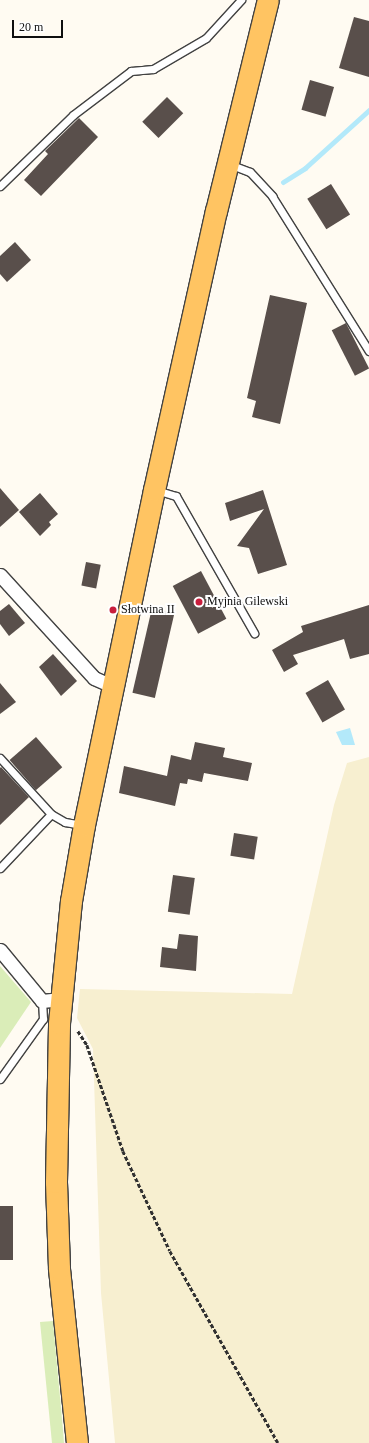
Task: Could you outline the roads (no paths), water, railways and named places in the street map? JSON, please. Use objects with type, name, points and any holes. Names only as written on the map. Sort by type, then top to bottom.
[{"type":"main road","points":[[77,1443],[56,1228],[59,1023],[51,1000],[112,686],[154,490],[228,164],[268,0]]},
{"type":"street","points":[[0,575],[94,678],[112,686]]},
{"type":"street","points":[[0,950],[51,1000]]},
{"type":"lane","points":[[0,186],[73,114],[131,71],[153,69],[206,38],[241,0]]},
{"type":"lane","points":[[228,164],[250,172],[272,196],[369,351]]},
{"type":"lane","points":[[154,490],[176,496],[254,633]]},
{"type":"lane","points":[[0,758],[51,814],[65,822],[84,825]]},
{"type":"lane","points":[[0,868],[51,814]]},
{"type":"lane","points":[[0,1079],[43,1020],[51,1000]]},
{"type":"water","points":[[350,728],[355,745],[342,745],[336,732]]},
{"type":"waterway","points":[[283,182],[305,168],[369,110]]},
{"type":"place","name":"Myjnia Gilewski","points":[[199,602]]},
{"type":"place","name":"Słotwina II","points":[[113,610]]}]
